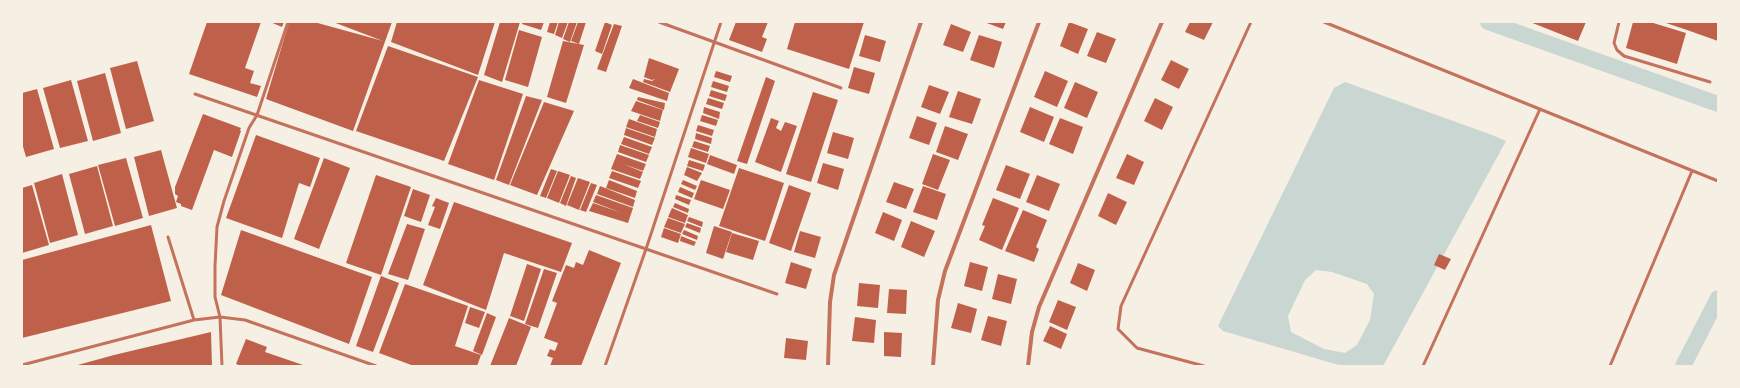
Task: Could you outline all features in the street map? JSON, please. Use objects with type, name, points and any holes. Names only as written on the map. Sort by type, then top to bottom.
[{"type":"street","points":[[828,366],[830,302],[834,275],[921,22]]},
{"type":"street","points":[[933,366],[938,300],[945,271],[1038,22]]},
{"type":"street","points":[[1028,366],[1032,332],[1039,307],[1162,22]]},
{"type":"lane","points":[[222,366],[220,317],[215,297],[217,227],[224,201],[250,128],[257,115],[288,22]]},
{"type":"lane","points":[[659,22],[841,88]]},
{"type":"lane","points":[[605,366],[646,249],[721,22]]},
{"type":"lane","points":[[1324,22],[1718,181]]},
{"type":"lane","points":[[1619,22],[1614,43],[1617,50],[1624,56],[1710,82]]},
{"type":"lane","points":[[1204,366],[1137,348],[1118,329],[1121,306],[1250,23]]},
{"type":"lane","points":[[195,94],[777,294]]},
{"type":"lane","points":[[1423,366],[1540,109]]},
{"type":"lane","points":[[1610,366],[1692,170]]},
{"type":"lane","points":[[168,237],[194,320]]},
{"type":"lane","points":[[22,364],[194,320],[220,317],[245,320],[376,366]]},
{"type":"shaded area","points":[[1345,82],[1506,141],[1383,366],[1342,366],[1223,331],[1218,326],[1334,88]],"holes":[[[1316,270],[1332,272],[1367,284],[1374,294],[1370,320],[1357,345],[1345,353],[1324,349],[1291,332],[1288,316],[1305,280]]]},
{"type":"building","points":[[207,22],[261,22],[245,68],[254,71],[250,83],[261,86],[257,97],[189,74]]},
{"type":"building","points":[[270,22],[284,22],[282,27]]},
{"type":"building","points":[[289,22],[314,22],[383,41],[333,22],[392,22],[353,131],[266,99]]},
{"type":"building","points":[[397,22],[495,22],[478,75],[391,42]]},
{"type":"building","points":[[500,22],[520,22],[502,82],[484,75]]},
{"type":"building","points":[[522,22],[544,22],[541,30],[522,24]]},
{"type":"building","points":[[550,22],[558,22],[554,34],[547,32]]},
{"type":"building","points":[[559,22],[568,22],[562,38],[555,35]]},
{"type":"building","points":[[569,22],[577,22],[570,42],[563,39]]},
{"type":"building","points":[[578,22],[586,22],[579,44],[571,41]]},
{"type":"building","points":[[605,22],[612,25],[602,54],[595,51]]},
{"type":"building","points":[[736,22],[768,22],[762,37],[767,39],[762,52],[729,40]]},
{"type":"building","points":[[795,22],[864,22],[849,69],[787,49]]},
{"type":"building","points":[[984,22],[1006,22],[1003,29]]},
{"type":"building","points":[[1069,22],[1088,29],[1078,54],[1060,46]]},
{"type":"building","points":[[1190,22],[1213,22],[1204,40],[1185,32]]},
{"type":"building","points":[[1530,22],[1586,22],[1578,41]]},
{"type":"building","points":[[1633,22],[1650,22],[1686,33],[1677,64],[1626,48]]},
{"type":"building","points":[[1663,22],[1718,22],[1718,41],[1687,30]]},
{"type":"building","points":[[614,24],[622,26],[606,72],[597,69]]},
{"type":"building","points":[[951,24],[971,32],[963,52],[943,45]]},
{"type":"building","points":[[519,30],[542,37],[528,87],[505,80]]},
{"type":"building","points":[[1097,32],[1116,39],[1106,63],[1087,56]]},
{"type":"building","points":[[865,35],[886,41],[880,62],[859,56]]},
{"type":"building","points":[[979,35],[1002,42],[994,68],[970,60]]},
{"type":"building","points":[[563,41],[584,45],[566,103],[547,97]]},
{"type":"building","points":[[388,46],[478,77],[444,161],[356,131]]},
{"type":"building","points":[[649,58],[679,69],[670,92],[643,82],[644,79],[652,81],[655,79],[652,80],[644,77]]},
{"type":"building","points":[[1171,60],[1189,69],[1179,89],[1161,80]]},
{"type":"building","points":[[137,61],[154,121],[126,129],[110,68]]},
{"type":"building","points":[[854,67],[875,73],[869,94],[848,88]]},
{"type":"building","points":[[716,71],[732,76],[730,82],[714,77]]},
{"type":"building","points":[[1045,71],[1068,81],[1057,107],[1034,97]]},
{"type":"building","points":[[105,73],[121,133],[93,141],[77,81]]},
{"type":"building","points":[[766,77],[775,81],[747,164],[737,161]]},
{"type":"building","points":[[633,79],[669,93],[667,101],[629,88]]},
{"type":"building","points":[[71,80],[88,141],[60,148],[43,88]]},
{"type":"building","points":[[479,80],[523,94],[494,180],[448,164]]},
{"type":"building","points":[[713,81],[729,86],[727,92],[711,87]]},
{"type":"building","points":[[1075,82],[1098,92],[1087,118],[1064,108]]},
{"type":"building","points":[[929,85],[949,92],[940,114],[921,107]]},
{"type":"building","points":[[37,89],[54,149],[26,157],[22,143],[22,93]]},
{"type":"building","points":[[711,90],[727,95],[725,101],[709,96]]},
{"type":"building","points":[[958,91],[981,99],[972,124],[949,117]]},
{"type":"building","points":[[813,92],[838,100],[811,182],[786,174]]},
{"type":"building","points":[[526,96],[542,100],[509,185],[496,180]]},
{"type":"building","points":[[638,97],[665,103],[664,110],[637,100]]},
{"type":"building","points":[[708,98],[724,103],[722,109],[706,104]]},
{"type":"building","points":[[1155,98],[1173,107],[1162,130],[1144,121]]},
{"type":"building","points":[[636,101],[663,110],[660,121],[631,111]]},
{"type":"building","points":[[544,102],[574,111],[537,195],[510,185]]},
{"type":"building","points":[[704,107],[720,112],[719,119],[703,113]]},
{"type":"building","points":[[1030,107],[1054,117],[1044,142],[1020,132]]},
{"type":"building","points":[[203,114],[241,128],[241,131],[232,157],[214,150],[192,210],[181,206],[181,204],[176,202],[178,196],[175,194],[175,187]]},
{"type":"building","points":[[640,115],[660,122],[658,128],[637,121]]},
{"type":"building","points":[[702,115],[718,120],[716,126],[700,121]]},
{"type":"building","points":[[917,116],[937,123],[929,145],[909,138]]},
{"type":"building","points":[[771,118],[779,121],[776,128],[781,131],[785,122],[797,126],[781,172],[755,162]]},
{"type":"building","points":[[1060,118],[1083,127],[1073,154],[1049,144]]},
{"type":"building","points":[[629,119],[657,129],[655,137],[626,127]]},
{"type":"building","points":[[698,125],[714,130],[712,136],[696,131]]},
{"type":"building","points":[[945,126],[968,134],[958,160],[936,152]]},
{"type":"building","points":[[626,128],[655,138],[652,145],[624,135]]},
{"type":"building","points":[[833,132],[854,138],[848,159],[827,153]]},
{"type":"building","points":[[696,133],[712,138],[711,144],[695,139]]},
{"type":"building","points":[[256,135],[320,158],[310,187],[299,183],[282,238],[226,218]]},
{"type":"building","points":[[624,137],[652,147],[649,154],[621,144]]},
{"type":"building","points":[[694,141],[710,146],[708,152],[692,147]]},
{"type":"building","points":[[620,145],[649,155],[646,162],[618,152]]},
{"type":"building","points":[[691,148],[709,154],[706,163],[688,157]]},
{"type":"building","points":[[161,150],[177,208],[149,216],[134,157]]},
{"type":"building","points":[[617,154],[646,164],[643,171],[623,164],[643,172],[640,179],[611,169]]},
{"type":"building","points":[[933,154],[950,160],[938,190],[922,184]]},
{"type":"building","points":[[1127,154],[1144,162],[1134,185],[1116,178]]},
{"type":"building","points":[[710,155],[737,165],[734,174],[707,164]]},
{"type":"building","points":[[126,158],[143,218],[115,226],[98,165]]},
{"type":"building","points":[[324,158],[350,168],[319,249],[294,239]]},
{"type":"building","points":[[689,160],[705,165],[703,171],[687,166]]},
{"type":"building","points":[[823,163],[844,169],[838,190],[817,183]]},
{"type":"building","points":[[1006,165],[1030,174],[1020,199],[996,190]]},
{"type":"building","points":[[97,166],[113,226],[85,234],[69,174]]},
{"type":"building","points":[[687,167],[702,173],[697,181],[684,175]]},
{"type":"building","points":[[739,168],[784,183],[765,241],[719,226]]},
{"type":"building","points":[[551,169],[557,171],[546,198],[540,196]]},
{"type":"building","points":[[558,171],[570,175],[559,203],[547,198]]},
{"type":"building","points":[[612,171],[641,181],[638,188],[609,178]]},
{"type":"building","points":[[62,174],[78,235],[50,243],[34,183]]},
{"type":"building","points":[[376,175],[411,187],[381,275],[346,263]]},
{"type":"building","points":[[1037,175],[1060,184],[1049,211],[1026,202]]},
{"type":"building","points":[[571,176],[576,178],[566,206],[560,203]]},
{"type":"building","points":[[578,178],[590,182],[579,210],[567,205]]},
{"type":"building","points":[[609,180],[637,191],[635,198],[606,188]]},
{"type":"building","points":[[683,180],[697,186],[695,190],[681,184]]},
{"type":"building","points":[[701,180],[730,190],[723,209],[694,199]]},
{"type":"building","points":[[894,182],[914,189],[906,209],[886,202]]},
{"type":"building","points":[[591,183],[597,185],[586,212],[580,210]]},
{"type":"building","points":[[32,185],[49,245],[22,253],[22,188]]},
{"type":"building","points":[[789,185],[811,193],[791,251],[769,243]]},
{"type":"building","points":[[600,186],[635,200],[633,207],[597,194]]},
{"type":"building","points":[[923,186],[946,194],[937,220],[913,212]]},
{"type":"building","points":[[680,187],[694,193],[692,198],[678,192]]},
{"type":"building","points":[[413,189],[430,195],[421,222],[404,216]]},
{"type":"building","points":[[1108,193],[1127,202],[1116,225],[1098,216]]},
{"type":"building","points":[[596,195],[633,208],[628,223],[589,211],[593,203],[622,213],[593,202]]},
{"type":"building","points":[[676,195],[691,200],[689,205],[675,199]]},
{"type":"building","points":[[436,198],[449,203],[440,229],[428,225],[435,207],[432,206]]},
{"type":"building","points":[[993,198],[1019,208],[1002,250],[979,240],[985,226],[982,225]]},
{"type":"building","points":[[454,202],[572,243],[561,272],[504,253],[486,310],[423,285]]},
{"type":"building","points":[[675,203],[689,209],[688,213],[673,207]]},
{"type":"building","points":[[672,208],[688,215],[685,223],[668,217]]},
{"type":"building","points":[[1023,210],[1047,220],[1036,247],[1039,249],[1034,262],[1005,251]]},
{"type":"building","points":[[883,212],[902,220],[894,241],[875,233]]},
{"type":"building","points":[[689,217],[703,222],[702,227],[687,221]]},
{"type":"building","points":[[668,218],[685,224],[681,233],[664,227]]},
{"type":"building","points":[[911,221],[935,231],[924,257],[901,247]]},
{"type":"building","points":[[687,223],[701,228],[700,233],[685,227]]},
{"type":"building","points":[[407,224],[425,229],[408,280],[388,274]]},
{"type":"building","points":[[151,225],[171,301],[22,338],[22,260]]},
{"type":"building","points":[[714,226],[732,232],[723,259],[706,253]]},
{"type":"building","points":[[664,228],[681,234],[678,243],[661,237]]},
{"type":"building","points":[[241,230],[372,277],[349,344],[221,295]]},
{"type":"building","points":[[684,230],[698,236],[697,240],[682,234]]},
{"type":"building","points":[[800,231],[821,237],[815,258],[794,252]]},
{"type":"building","points":[[732,233],[759,241],[753,260],[726,252]]},
{"type":"building","points":[[681,236],[696,242],[694,246],[680,241]]},
{"type":"building","points":[[589,250],[621,263],[581,366],[550,366],[553,358],[547,356],[550,349],[555,351],[558,343],[544,338],[557,303],[552,301],[566,265],[574,268],[576,262],[583,265]]},
{"type":"building","points":[[1439,254],[1451,259],[1445,270],[1434,265]]},
{"type":"building","points":[[791,262],[812,269],[806,289],[785,283]]},
{"type":"building","points":[[970,262],[988,267],[982,291],[964,286]]},
{"type":"building","points":[[1078,263],[1095,270],[1087,291],[1070,283]]},
{"type":"building","points":[[527,264],[541,269],[524,321],[510,316]]},
{"type":"building","points":[[544,269],[557,273],[538,328],[525,324]]},
{"type":"building","points":[[998,274],[1017,279],[1011,304],[992,299]]},
{"type":"building","points":[[381,276],[399,283],[373,352],[356,346]]},
{"type":"building","points":[[859,283],[880,285],[878,308],[857,306]]},
{"type":"building","points":[[405,284],[468,306],[455,346],[481,355],[477,366],[414,366],[379,353]]},
{"type":"building","points":[[889,289],[907,290],[906,314],[887,313]]},
{"type":"building","points":[[1058,300],[1076,307],[1067,330],[1049,322]]},
{"type":"building","points":[[958,303],[977,309],[971,333],[951,328]]},
{"type":"building","points":[[470,307],[485,312],[479,328],[465,323]]},
{"type":"building","points":[[487,313],[496,317],[482,355],[473,351]]},
{"type":"building","points":[[988,316],[1007,321],[1001,346],[981,340]]},
{"type":"building","points":[[855,317],[876,320],[874,343],[852,341]]},
{"type":"building","points":[[509,318],[531,327],[516,366],[490,366]]},
{"type":"building","points":[[1050,326],[1067,334],[1061,349],[1043,341]]},
{"type":"building","points":[[211,332],[212,366],[74,366],[114,355]]},
{"type":"building","points":[[884,332],[902,333],[901,357],[884,356]]},
{"type":"building","points":[[786,338],[808,341],[806,360],[784,358]]},
{"type":"building","points":[[246,339],[267,347],[265,352],[306,366],[241,366],[236,364]]},
{"type":"waterway","points":[[1488,22],[1718,104]]},
{"type":"waterway","points":[[1683,366],[1718,298]]}]
